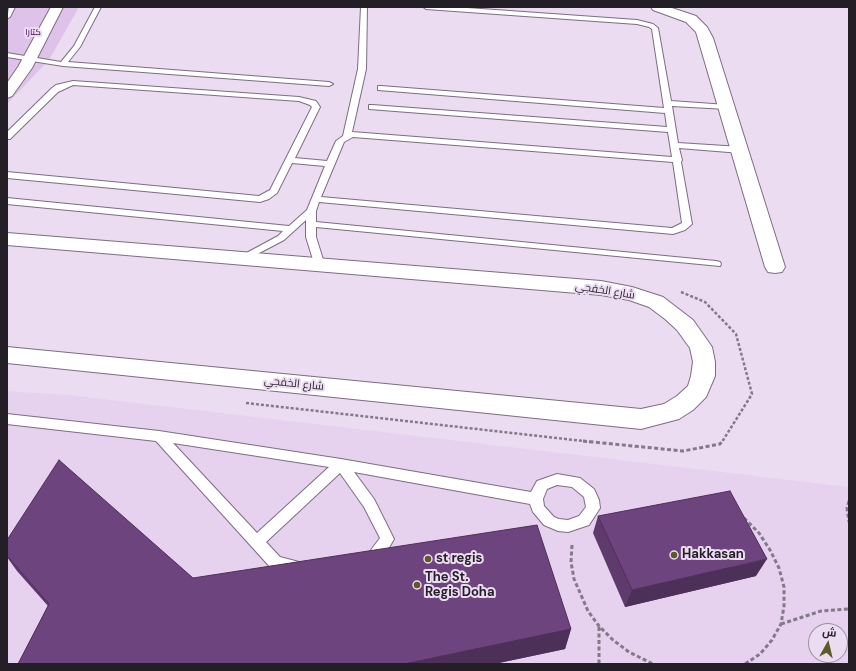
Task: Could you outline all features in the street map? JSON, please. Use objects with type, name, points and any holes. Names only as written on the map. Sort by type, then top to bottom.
[{"type":"main road","points":[[7,93],[19,79],[57,7]]},
{"type":"main road","points":[[657,7],[691,19],[702,30],[706,38],[775,266]]},
{"type":"main road","name":"شارع الخفجي","points":[[7,239],[601,288],[632,294],[656,302],[673,314],[685,325],[700,347],[704,362],[703,376],[698,391],[685,403],[670,412],[641,419],[7,356]]},
{"type":"lane","points":[[7,17],[12,7]]},
{"type":"lane","points":[[63,64],[77,47],[98,7]]},
{"type":"lane","points":[[347,136],[362,69],[364,7]]},
{"type":"lane","points":[[316,199],[673,231],[682,228],[687,224],[678,160],[656,31],[651,25],[637,22],[426,7]]},
{"type":"lane","points":[[7,55],[63,64],[329,84]]},
{"type":"lane","points":[[7,137],[11,129],[59,87],[73,82],[307,100],[313,103],[316,107],[271,195],[260,199],[7,175]]},
{"type":"lane","points":[[381,88],[669,107],[727,107]]},
{"type":"lane","points":[[372,107],[673,130]]},
{"type":"lane","points":[[320,266],[311,237],[311,211],[340,141],[347,136],[364,134],[678,160]]},
{"type":"lane","points":[[675,145],[741,150]]},
{"type":"lane","points":[[289,160],[331,164]]},
{"type":"lane","points":[[7,201],[292,229]]},
{"type":"lane","points":[[244,258],[267,246],[292,229],[311,211]]},
{"type":"lane","points":[[310,224],[716,264]]},
{"type":"lane","points":[[7,419],[159,436],[341,464],[536,499]]},
{"type":"lane","points":[[159,436],[276,563],[309,570]]},
{"type":"lane","points":[[257,542],[341,464]]},
{"type":"lane","points":[[341,464],[369,503],[387,539],[375,558],[360,560]]},
{"type":"lane","points":[[566,479],[582,486],[592,500],[592,508],[584,521],[576,525],[568,526],[549,521],[538,508],[536,499],[542,485],[548,481],[566,479]]},
{"type":"path","points":[[241,403],[683,451],[720,444],[752,394],[736,334],[705,302],[678,291]]},
{"type":"path","points":[[849,501],[847,508],[849,522]]},
{"type":"path","points":[[744,518],[759,533],[770,550],[779,568],[784,587],[784,606],[780,624],[772,640],[760,654],[745,664]]},
{"type":"path","points":[[576,525],[571,547],[574,579],[579,595],[599,626],[629,652],[653,664]]},
{"type":"path","points":[[780,624],[821,611],[849,609]]},
{"type":"path","points":[[599,626],[599,664]]},
{"type":"shaded area","name":"st regis","points":[[7,391],[69,395],[849,487],[849,664],[7,664]]},
{"type":"green space","name":"كتارا","points":[[7,7],[79,7],[49,60],[7,104]]},
{"type":"building","name":"The St. Regis Doha","points":[[59,460],[193,578],[537,525],[571,629],[404,664],[18,664],[49,604],[7,556],[7,540]]},
{"type":"building","name":"Hakkasan","points":[[730,491],[767,559],[632,590],[598,516]]},
{"type":"place","name":"Hakkasan","points":[[674,555]]},
{"type":"place","name":"st regis","points":[[428,559]]},
{"type":"place","name":"The St. Regis Doha","points":[[417,585]]}]
